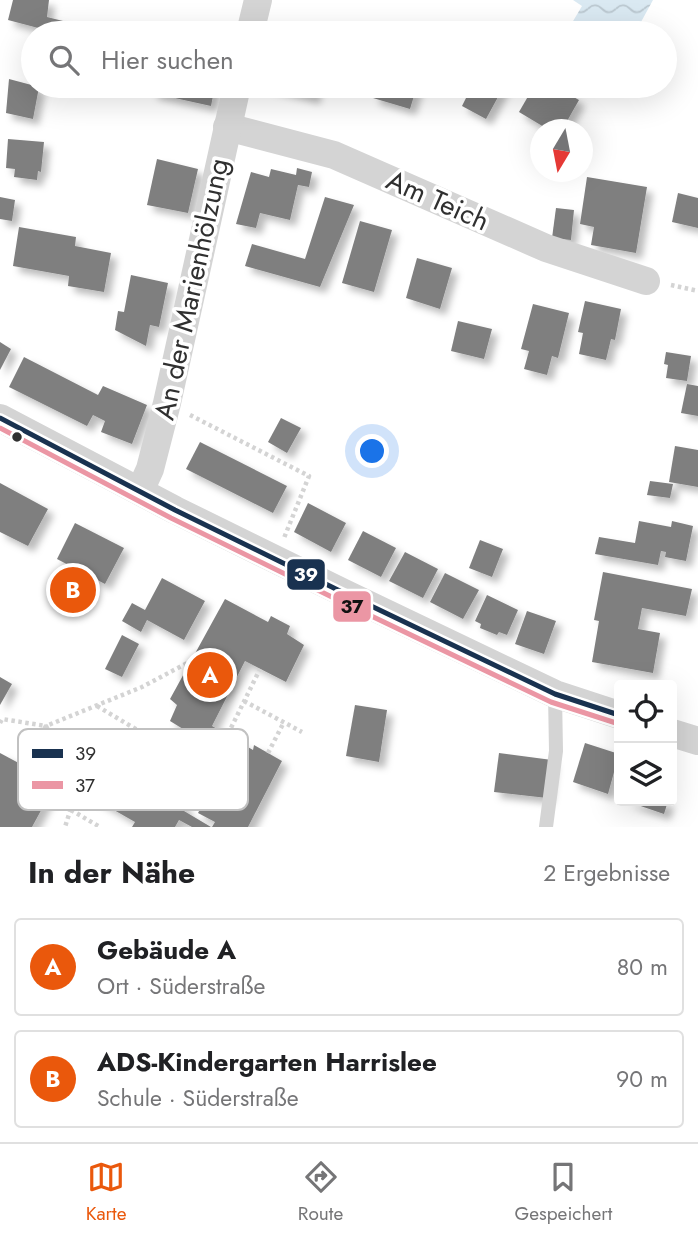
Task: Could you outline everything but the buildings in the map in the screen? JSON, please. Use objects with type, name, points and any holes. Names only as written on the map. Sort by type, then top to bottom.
[{"type":"street","points":[[253,21],[258,0]]},
{"type":"street","name":"An der Marienhölzung","points":[[140,491],[150,469],[167,403],[234,98]]},
{"type":"street","name":"Am Teich","points":[[227,127],[334,155],[546,248],[646,281]]},
{"type":"street","points":[[0,418],[275,559],[555,694],[614,713]]},
{"type":"street","points":[[677,735],[698,741]]},
{"type":"lane","points":[[546,827],[556,751],[555,694]]},
{"type":"path","points":[[167,403],[309,476],[275,559]]},
{"type":"path","points":[[1,719],[46,726],[142,687],[191,660]]},
{"type":"path","points":[[230,729],[260,668]]},
{"type":"path","points":[[244,701],[302,732]]},
{"type":"path","points":[[96,706],[135,729]]},
{"type":"path","points":[[268,753],[284,722]]},
{"type":"path","points":[[65,827],[71,810],[100,827]]},
{"type":"water","points":[[573,0],[653,0],[642,21],[573,21],[582,6]]},
{"type":"transit line","name":"39","points":[[0,418],[175,510],[344,593],[555,694],[614,713]]},
{"type":"transit line","name":"37","points":[[0,428],[171,518],[340,601],[551,702],[614,722]]},
{"type":"place","name":"ADS-Kindergarten Harrislee","points":[[73,590]]},
{"type":"place","name":"Gebäude A","points":[[210,675]]}]
